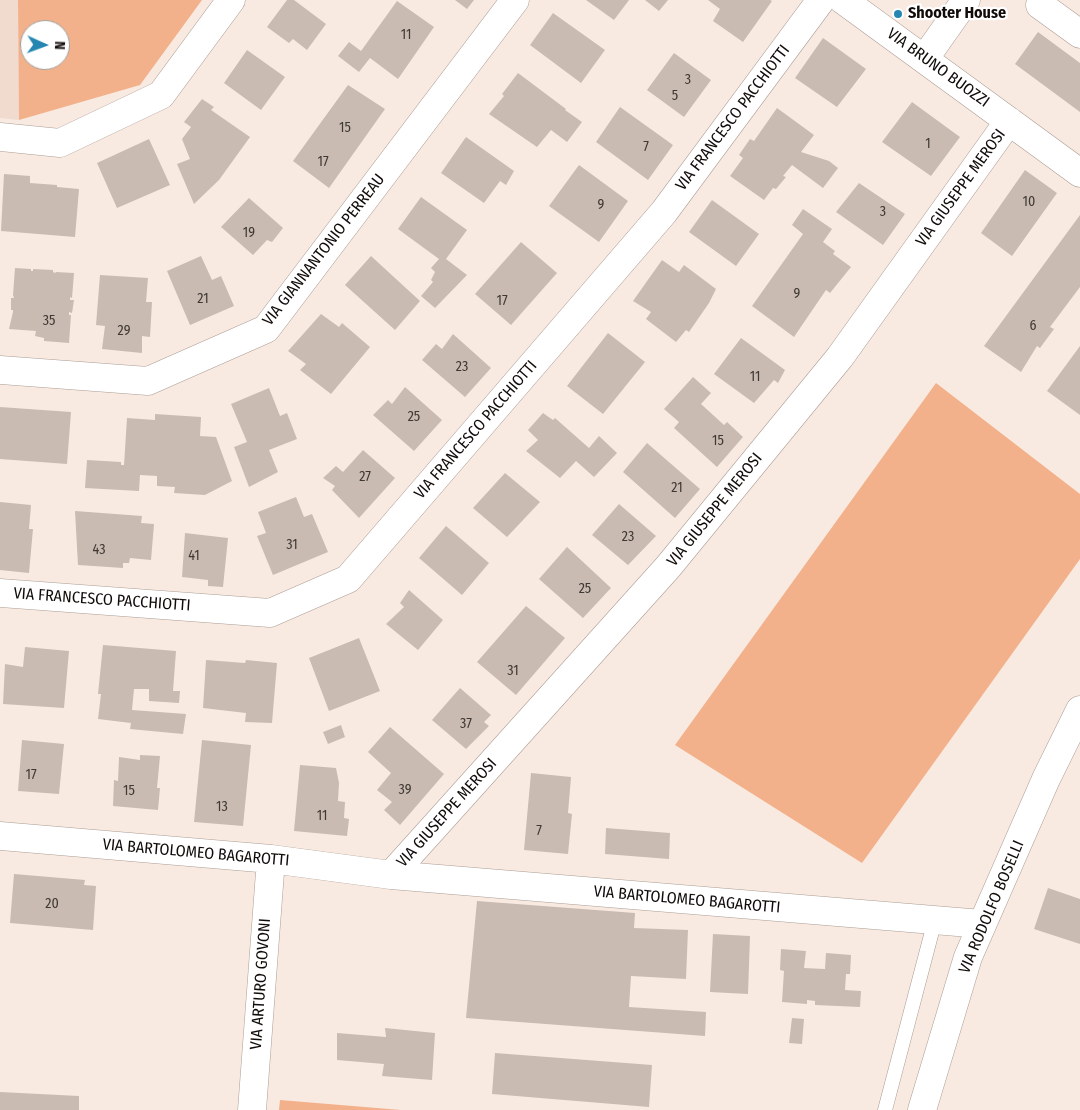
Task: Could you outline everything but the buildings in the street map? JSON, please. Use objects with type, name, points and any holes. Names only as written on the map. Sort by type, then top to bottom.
[{"type":"street","points":[[0,137],[60,143],[161,95],[231,0]]},
{"type":"street","name":"VIA GIANNANTONIO PERREAU","points":[[0,370],[148,382],[266,329],[515,0]]},
{"type":"street","name":"VIA FRANCESCO PACCHIOTTI","points":[[0,593],[270,613],[348,579],[664,212],[821,0]]},
{"type":"street","name":"VIA BRUNO BUOZZI","points":[[843,0],[1080,173]]},
{"type":"street","points":[[925,58],[966,0]]},
{"type":"street","points":[[1040,5],[1080,34]]},
{"type":"street","name":"VIA GIUSEPPE MEROSI","points":[[391,875],[686,545],[840,357],[1009,120]]},
{"type":"street","name":"VIA RODOLFO BOSELLI","points":[[922,1110],[968,957],[1046,779],[1080,710]]},
{"type":"street","name":"VIA BARTOLOMEO BAGAROTTI","points":[[0,836],[271,859],[391,875],[982,924]]},
{"type":"street","name":"VIA ARTURO GOVONI","points":[[252,1110],[271,859]]},
{"type":"lane","points":[[885,1110],[935,920]]},
{"type":"shaded area","points":[[0,0],[18,0],[19,120],[0,118]]},
{"type":"shaded area","points":[[18,0],[202,0],[140,85],[19,120]]},
{"type":"shaded area","points":[[936,383],[1080,494],[1080,559],[862,863],[675,745]]},
{"type":"shaded area","points":[[280,1100],[401,1110],[279,1110]]},
{"type":"place","name":"Shooter House","points":[[898,14]]}]
